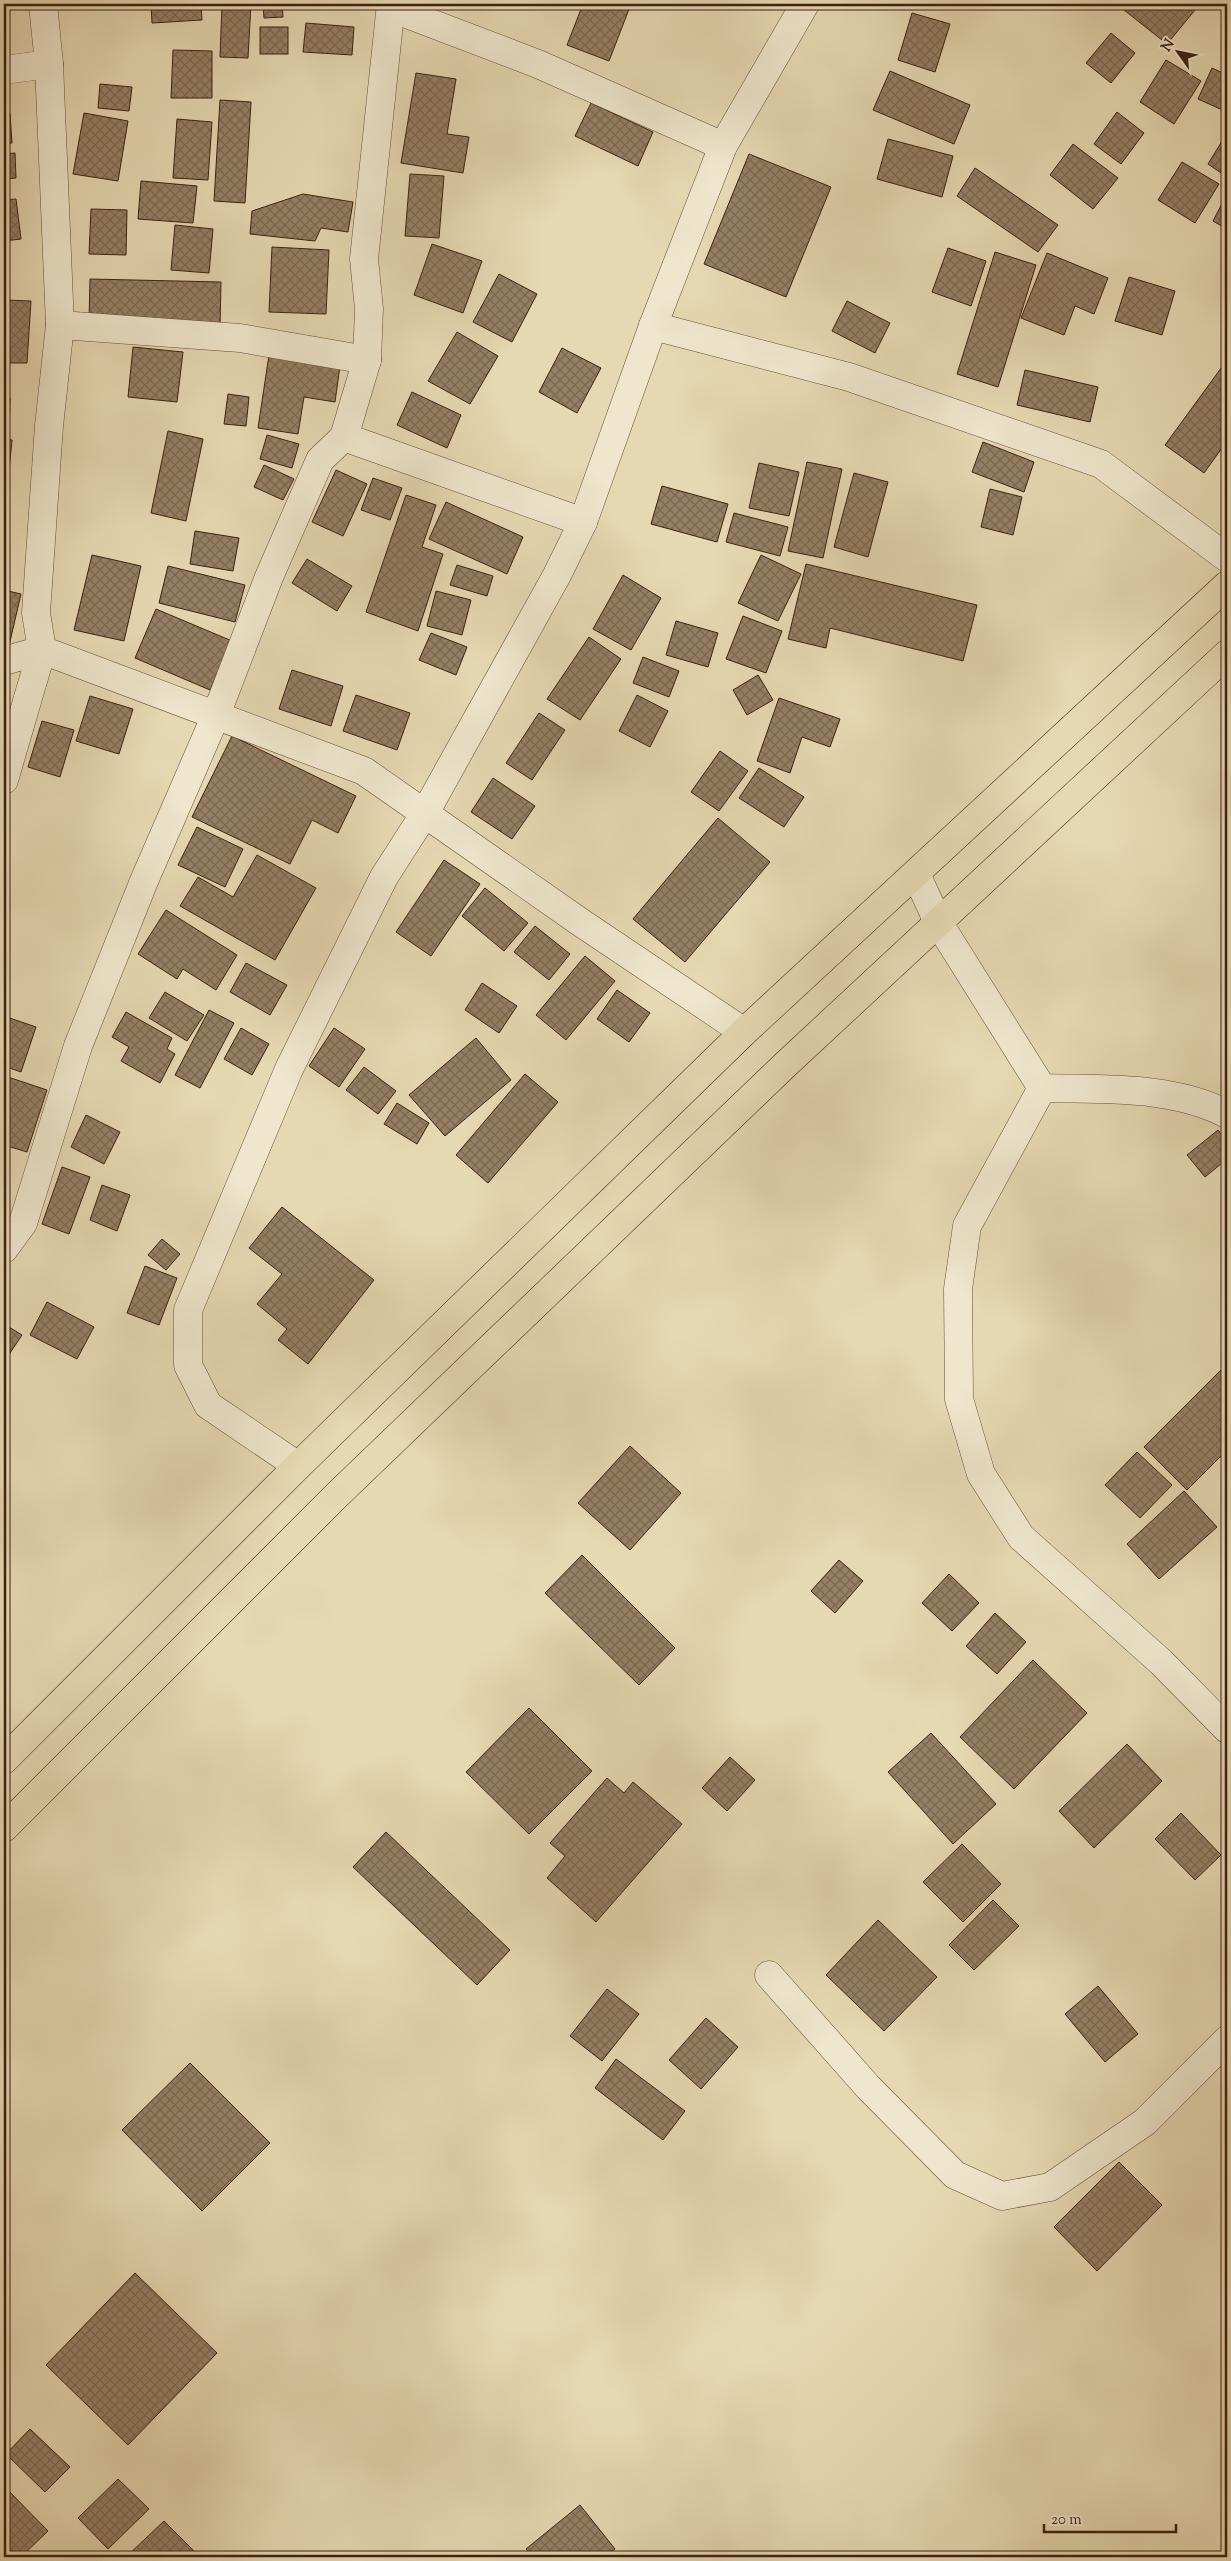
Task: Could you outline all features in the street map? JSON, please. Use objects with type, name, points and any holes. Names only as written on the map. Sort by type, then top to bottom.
[{"type":"main road","points":[[4,1760],[298,1466],[744,1032],[1227,585]]},
{"type":"main road","points":[[4,1828],[337,1495],[785,1065],[1227,654]]},
{"type":"street","points":[[4,780],[42,650],[36,613],[49,426],[60,325],[49,64],[43,4]]},
{"type":"street","points":[[298,1466],[208,1405],[188,1365],[188,1310],[289,1070],[384,877],[425,814],[557,575],[583,522],[653,326],[722,146],[805,4]]},
{"type":"street","points":[[4,1249],[23,1223],[78,1046],[144,880],[216,715],[269,577],[320,460],[344,437],[367,360],[369,309],[364,259],[391,6],[538,64],[722,146]]},
{"type":"street","points":[[4,70],[49,64]]},
{"type":"street","points":[[60,325],[240,338],[367,360]]},
{"type":"street","points":[[653,326],[849,377],[1101,464],[1227,558]]},
{"type":"street","points":[[344,437],[583,522]]},
{"type":"street","points":[[4,661],[42,650],[364,771],[583,924],[744,1032]]},
{"type":"street","points":[[916,874],[938,922],[1042,1088]]},
{"type":"street","points":[[1042,1088],[1146,1091],[1208,1104],[1227,1114]]},
{"type":"street","points":[[1042,1088],[967,1226],[958,1289],[959,1399],[981,1474],[1021,1537],[1161,1662],[1227,1729]]},
{"type":"street","points":[[769,1975],[868,2087],[955,2175],[1002,2196],[1050,2187],[1145,2122],[1227,2040]]},
{"type":"building","points":[[151,4],[201,4],[202,20],[152,23]]},
{"type":"building","points":[[222,4],[251,4],[248,58],[220,57]]},
{"type":"building","points":[[263,4],[282,4],[283,17],[264,18]]},
{"type":"building","points":[[583,4],[631,4],[609,61],[567,45]]},
{"type":"building","points":[[1129,4],[1200,4],[1167,44],[1124,10]]},
{"type":"building","points":[[912,13],[950,24],[935,72],[898,60]]},
{"type":"building","points":[[306,23],[354,27],[352,55],[303,52]]},
{"type":"building","points":[[260,27],[288,27],[288,54],[260,54]]},
{"type":"building","points":[[1111,33],[1135,53],[1111,83],[1086,63]]},
{"type":"building","points":[[173,50],[212,51],[212,98],[171,98]]},
{"type":"building","points":[[1166,60],[1201,81],[1174,124],[1140,102]]},
{"type":"building","points":[[1212,68],[1227,75],[1227,112],[1198,99]]},
{"type":"building","points":[[890,71],[970,105],[954,144],[873,110]]},
{"type":"building","points":[[416,73],[456,79],[447,134],[469,137],[463,173],[401,163]]},
{"type":"building","points":[[100,84],[132,87],[129,111],[98,108]]},
{"type":"building","points":[[220,100],[251,102],[245,203],[214,201]]},
{"type":"building","points":[[591,103],[653,132],[638,166],[575,136]]},
{"type":"building","points":[[1117,112],[1144,133],[1121,164],[1094,144]]},
{"type":"building","points":[[10,113],[12,143],[4,144],[4,114]]},
{"type":"building","points":[[84,113],[128,121],[118,181],[73,174]]},
{"type":"building","points":[[177,119],[212,122],[208,180],[173,178]]},
{"type":"building","points":[[1227,133],[1227,177],[1208,164]]},
{"type":"building","points":[[888,139],[953,156],[942,197],[877,179]]},
{"type":"building","points":[[1073,144],[1118,178],[1093,209],[1050,175]]},
{"type":"building","points":[[15,153],[16,178],[4,179],[4,154]]},
{"type":"building","points":[[749,154],[831,187],[786,297],[704,264]]},
{"type":"building","points":[[1182,162],[1219,184],[1195,223],[1158,200]]},
{"type":"building","points":[[975,168],[1058,225],[1038,252],[957,196]]},
{"type":"building","points":[[410,174],[444,176],[439,238],[405,236]]},
{"type":"building","points":[[141,181],[197,186],[193,223],[138,219]]},
{"type":"building","points":[[303,194],[353,202],[348,232],[321,228],[315,241],[250,234],[252,211]]},
{"type":"building","points":[[1227,194],[1227,229],[1213,221]]},
{"type":"building","points":[[16,199],[21,239],[4,241],[4,200]]},
{"type":"building","points":[[91,209],[127,210],[126,255],[89,254]]},
{"type":"building","points":[[175,225],[213,229],[209,273],[171,270]]},
{"type":"building","points":[[432,244],[482,261],[463,313],[414,295]]},
{"type":"building","points":[[272,247],[329,250],[326,314],[269,312]]},
{"type":"building","points":[[948,248],[986,261],[971,306],[932,292]]},
{"type":"building","points":[[995,252],[1036,265],[998,387],[957,374]]},
{"type":"building","points":[[1047,253],[1108,278],[1094,314],[1075,306],[1064,335],[1021,318]]},
{"type":"building","points":[[499,274],[537,294],[512,342],[473,322]]},
{"type":"building","points":[[1129,277],[1175,291],[1162,335],[1115,321]]},
{"type":"building","points":[[90,279],[221,282],[220,326],[89,322]]},
{"type":"building","points":[[4,300],[31,301],[27,363],[4,363]]},
{"type":"building","points":[[847,301],[890,323],[875,353],[832,331]]},
{"type":"building","points":[[457,332],[498,356],[470,404],[428,381]]},
{"type":"building","points":[[133,347],[183,352],[177,402],[128,397]]},
{"type":"building","points":[[562,348],[601,368],[577,413],[539,392]]},
{"type":"building","points":[[269,355],[340,366],[335,402],[304,397],[298,434],[258,428]]},
{"type":"building","points":[[1227,360],[1227,441],[1204,473],[1165,445]]},
{"type":"building","points":[[1025,370],[1098,387],[1090,422],[1017,405]]},
{"type":"building","points":[[412,392],[461,415],[447,448],[397,425]]},
{"type":"building","points":[[228,394],[249,397],[246,426],[224,424]]},
{"type":"building","points":[[4,398],[10,398],[9,432],[4,432]]},
{"type":"building","points":[[168,431],[203,439],[186,521],[151,513]]},
{"type":"building","points":[[267,435],[299,444],[292,468],[260,459]]},
{"type":"building","points":[[4,439],[12,440],[8,481],[4,480]]},
{"type":"building","points":[[983,442],[1034,462],[1024,492],[972,472]]},
{"type":"building","points":[[807,462],[842,469],[823,558],[788,551]]},
{"type":"building","points":[[759,463],[799,472],[789,516],[749,508]]},
{"type":"building","points":[[264,465],[294,479],[283,500],[254,487]]},
{"type":"building","points":[[336,470],[367,484],[343,536],[312,522]]},
{"type":"building","points":[[854,473],[888,482],[868,557],[834,547]]},
{"type":"building","points":[[373,478],[402,488],[390,520],[361,510]]},
{"type":"building","points":[[662,486],[728,504],[717,542],[651,524]]},
{"type":"building","points":[[990,489],[1022,497],[1013,535],[981,527]]},
{"type":"building","points":[[406,495],[436,505],[422,547],[443,554],[418,631],[366,612]]},
{"type":"building","points":[[446,502],[523,537],[507,574],[429,539]]},
{"type":"building","points":[[734,513],[788,527],[780,556],[726,542]]},
{"type":"building","points":[[195,531],[239,538],[233,571],[190,564]]},
{"type":"building","points":[[4,540],[7,540],[4,578]]},
{"type":"building","points":[[92,555],[141,566],[124,641],[74,630]]},
{"type":"building","points":[[761,555],[801,574],[778,621],[738,603]]},
{"type":"building","points":[[307,559],[352,586],[337,611],[292,583]]},
{"type":"building","points":[[806,564],[977,605],[963,661],[830,628],[826,648],[788,639]]},
{"type":"building","points":[[457,565],[493,576],[487,596],[450,585]]},
{"type":"building","points":[[168,566],[245,585],[235,622],[159,603]]},
{"type":"building","points":[[623,575],[661,598],[631,650],[593,629]]},
{"type":"building","points":[[4,590],[21,594],[8,650],[4,649]]},
{"type":"building","points":[[436,591],[471,600],[462,635],[427,626]]},
{"type":"building","points":[[156,609],[232,641],[210,690],[135,658]]},
{"type":"building","points":[[743,616],[782,631],[766,673],[726,659]]},
{"type":"building","points":[[676,621],[718,633],[708,667],[666,655]]},
{"type":"building","points":[[431,633],[467,647],[456,675],[419,660]]},
{"type":"building","points":[[589,637],[621,659],[580,720],[547,699]]},
{"type":"building","points":[[643,657],[679,671],[669,697],[633,683]]},
{"type":"building","points":[[292,670],[343,686],[331,726],[279,709]]},
{"type":"building","points":[[758,675],[773,700],[747,715],[733,690]]},
{"type":"building","points":[[356,695],[410,713],[397,750],[343,731]]},
{"type":"building","points":[[637,695],[668,711],[650,747],[619,731]]},
{"type":"building","points":[[90,696],[133,709],[119,754],[76,741]]},
{"type":"building","points":[[779,698],[840,719],[830,747],[802,737],[790,773],[757,761]]},
{"type":"building","points":[[539,713],[565,730],[532,780],[506,763]]},
{"type":"building","points":[[42,721],[74,730],[60,777],[28,767]]},
{"type":"building","points":[[232,736],[356,796],[338,833],[312,820],[290,864],[192,817]]},
{"type":"building","points":[[720,751],[748,771],[719,811],[691,792]]},
{"type":"building","points":[[759,768],[804,797],[784,827],[739,798]]},
{"type":"building","points":[[493,778],[535,806],[512,839],[471,812]]},
{"type":"building","points":[[718,818],[770,862],[685,962],[633,919]]},
{"type":"building","points":[[197,827],[243,849],[225,887],[178,865]]},
{"type":"building","points":[[257,855],[316,888],[275,960],[180,906],[198,877],[233,897]]},
{"type":"building","points":[[444,860],[480,884],[431,956],[396,932]]},
{"type":"building","points":[[485,888],[528,923],[504,951],[462,916]]},
{"type":"building","points":[[166,910],[237,955],[216,990],[183,969],[177,979],[138,954]]},
{"type":"building","points":[[535,926],[570,954],[549,980],[514,952]]},
{"type":"building","points":[[585,956],[615,981],[566,1040],[536,1015]]},
{"type":"building","points":[[246,963],[287,985],[270,1015],[230,992]]},
{"type":"building","points":[[482,983],[517,1006],[499,1033],[465,1010]]},
{"type":"building","points":[[617,990],[650,1013],[629,1042],[597,1019]]},
{"type":"building","points":[[165,992],[204,1015],[187,1041],[149,1018]]},
{"type":"building","points":[[209,1010],[234,1023],[200,1088],[175,1075]]},
{"type":"building","points":[[126,1012],[172,1038],[167,1049],[175,1054],[160,1083],[121,1061],[129,1047],[112,1037]]},
{"type":"building","points":[[4,1016],[36,1027],[21,1072],[4,1066]]},
{"type":"building","points":[[241,1028],[269,1044],[252,1075],[224,1059]]},
{"type":"building","points":[[334,1028],[365,1049],[339,1087],[309,1066]]},
{"type":"building","points":[[476,1038],[511,1080],[445,1136],[409,1095]]},
{"type":"building","points":[[364,1067],[396,1091],[378,1114],[346,1090]]},
{"type":"building","points":[[525,1074],[558,1102],[488,1183],[456,1155]]},
{"type":"building","points":[[8,1077],[47,1090],[27,1152],[4,1145],[4,1092]]},
{"type":"building","points":[[397,1103],[429,1123],[417,1144],[384,1124]]},
{"type":"building","points":[[86,1115],[120,1132],[104,1164],[71,1147]]},
{"type":"building","points":[[1218,1130],[1227,1142],[1227,1159],[1205,1177],[1187,1155]]},
{"type":"building","points":[[62,1167],[90,1177],[69,1234],[42,1224]]},
{"type":"building","points":[[102,1185],[130,1195],[117,1231],[90,1220]]},
{"type":"building","points":[[282,1207],[374,1280],[308,1364],[278,1340],[287,1329],[257,1304],[282,1274],[249,1248]]},
{"type":"building","points":[[162,1239],[180,1254],[166,1270],[148,1255]]},
{"type":"building","points":[[145,1266],[177,1278],[159,1325],[127,1313]]},
{"type":"building","points":[[47,1302],[94,1327],[77,1359],[30,1335]]},
{"type":"building","points":[[4,1324],[22,1335],[4,1362]]},
{"type":"building","points":[[1227,1364],[1227,1450],[1187,1490],[1144,1447]]},
{"type":"building","points":[[630,1446],[681,1493],[630,1550],[578,1503]]},
{"type":"building","points":[[1137,1452],[1172,1485],[1140,1518],[1105,1485]]},
{"type":"building","points":[[1184,1491],[1217,1527],[1159,1579],[1127,1544]]},
{"type":"building","points":[[582,1555],[675,1648],[639,1685],[545,1593]]},
{"type":"building","points":[[839,1560],[863,1581],[835,1613],[811,1591]]},
{"type":"building","points":[[949,1574],[979,1603],[952,1631],[922,1603]]},
{"type":"building","points":[[995,1613],[1026,1642],[997,1674],[966,1646]]},
{"type":"building","points":[[1033,1660],[1087,1713],[1014,1789],[960,1737]]},
{"type":"building","points":[[529,1708],[592,1771],[529,1834],[466,1772]]},
{"type":"building","points":[[931,1733],[996,1804],[953,1844],[888,1772]]},
{"type":"building","points":[[1127,1744],[1162,1781],[1094,1848],[1059,1811]]},
{"type":"building","points":[[730,1757],[755,1780],[727,1811],[702,1788]]},
{"type":"building","points":[[607,1778],[624,1793],[633,1782],[682,1824],[596,1922],[547,1878],[565,1856],[550,1843]]},
{"type":"building","points":[[1181,1813],[1221,1855],[1195,1880],[1155,1839]]},
{"type":"building","points":[[386,1832],[510,1950],[477,1985],[353,1867]]},
{"type":"building","points":[[962,1844],[1001,1884],[963,1922],[923,1882]]},
{"type":"building","points":[[993,1900],[1019,1926],[974,1970],[949,1945]]},
{"type":"building","points":[[878,1920],[937,1977],[884,2031],[826,1975]]},
{"type":"building","points":[[1098,1986],[1138,2034],[1105,2062],[1065,2014]]},
{"type":"building","points":[[607,1989],[639,2014],[602,2061],[570,2036]]},
{"type":"building","points":[[706,2018],[738,2047],[701,2089],[669,2060]]},
{"type":"building","points":[[616,2059],[685,2111],[663,2140],[595,2088]]},
{"type":"building","points":[[190,2063],[270,2143],[202,2211],[122,2130]]},
{"type":"building","points":[[1119,2162],[1162,2205],[1097,2271],[1054,2227]]},
{"type":"building","points":[[135,2273],[217,2353],[128,2445],[46,2365]]},
{"type":"building","points":[[30,2429],[70,2467],[45,2492],[6,2454]]},
{"type":"building","points":[[118,2479],[149,2509],[108,2549],[78,2518]]},
{"type":"building","points":[[4,2486],[48,2531],[21,2557],[17,2557],[4,2544]]},
{"type":"building","points":[[580,2505],[615,2549],[605,2557],[533,2557],[526,2549]]},
{"type":"building","points":[[164,2521],[200,2557],[126,2557]]}]
